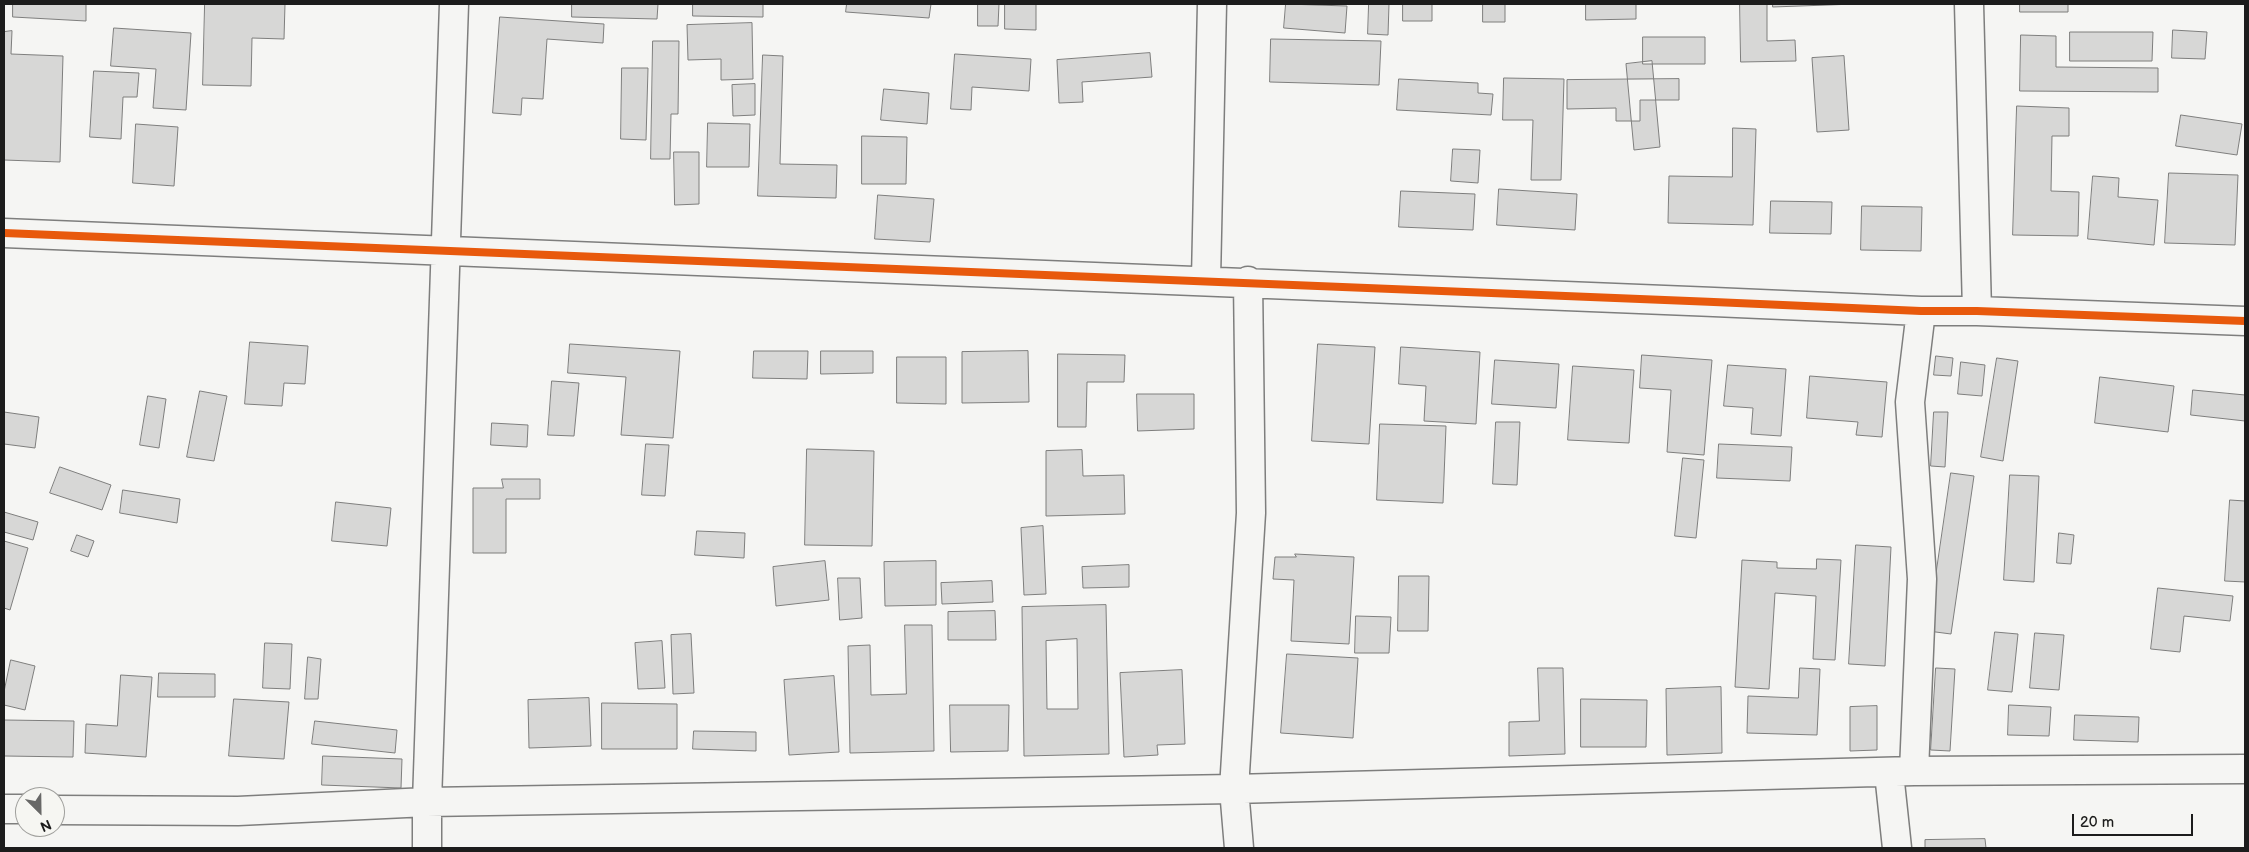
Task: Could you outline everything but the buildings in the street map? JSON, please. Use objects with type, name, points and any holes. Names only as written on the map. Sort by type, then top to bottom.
[{"type":"street","points":[[427,848],[454,4]]},
{"type":"street","points":[[1206,279],[1212,4]]},
{"type":"street","points":[[1969,4],[1977,311]]},
{"type":"street","points":[[4,233],[446,248],[1921,311],[1977,311],[2245,321]]},
{"type":"street","points":[[1238,848],[1234,789],[1251,513],[1248,281]]},
{"type":"street","points":[[1897,848],[1902,772],[1922,579],[1910,402],[1921,311]]},
{"type":"street","points":[[65,810],[238,811],[427,802],[1234,789],[1902,772],[2245,769]]},
{"type":"cycle path","points":[[4,233],[723,260],[1921,311],[1977,311],[2245,321]]}]
